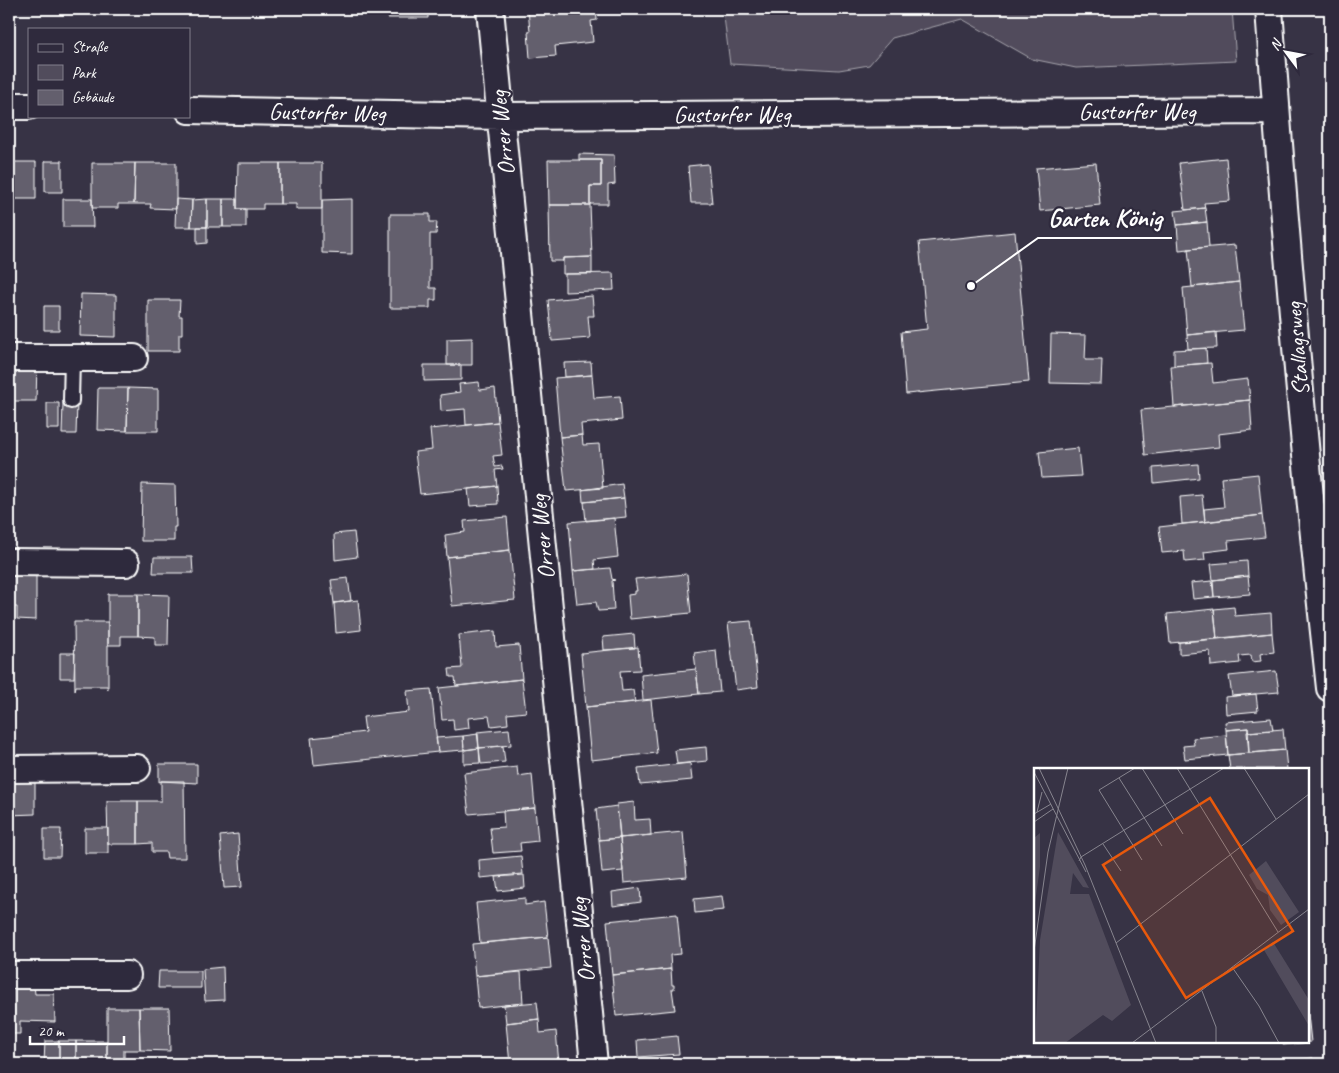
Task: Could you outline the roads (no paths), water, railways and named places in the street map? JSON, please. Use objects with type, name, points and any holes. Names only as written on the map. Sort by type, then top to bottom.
[{"type":"street","name":"Orrer Weg","points":[[490,9],[594,1064]]},
{"type":"street","name":"Stallagsweg","points":[[1269,9],[1283,206],[1325,602],[1330,688]]},
{"type":"street","points":[[9,106],[28,106]]},
{"type":"street","name":"Gustorfer Weg","points":[[190,110],[500,116],[1276,110]]},
{"type":"street","points":[[9,358],[134,358]]},
{"type":"street","points":[[9,562],[126,563]]},
{"type":"street","points":[[9,769],[137,768]]},
{"type":"street","points":[[9,975],[126,975]]},
{"type":"lane","points":[[71,401],[72,358]]},
{"type":"place","name":"Garten König","points":[[971,286]]}]
